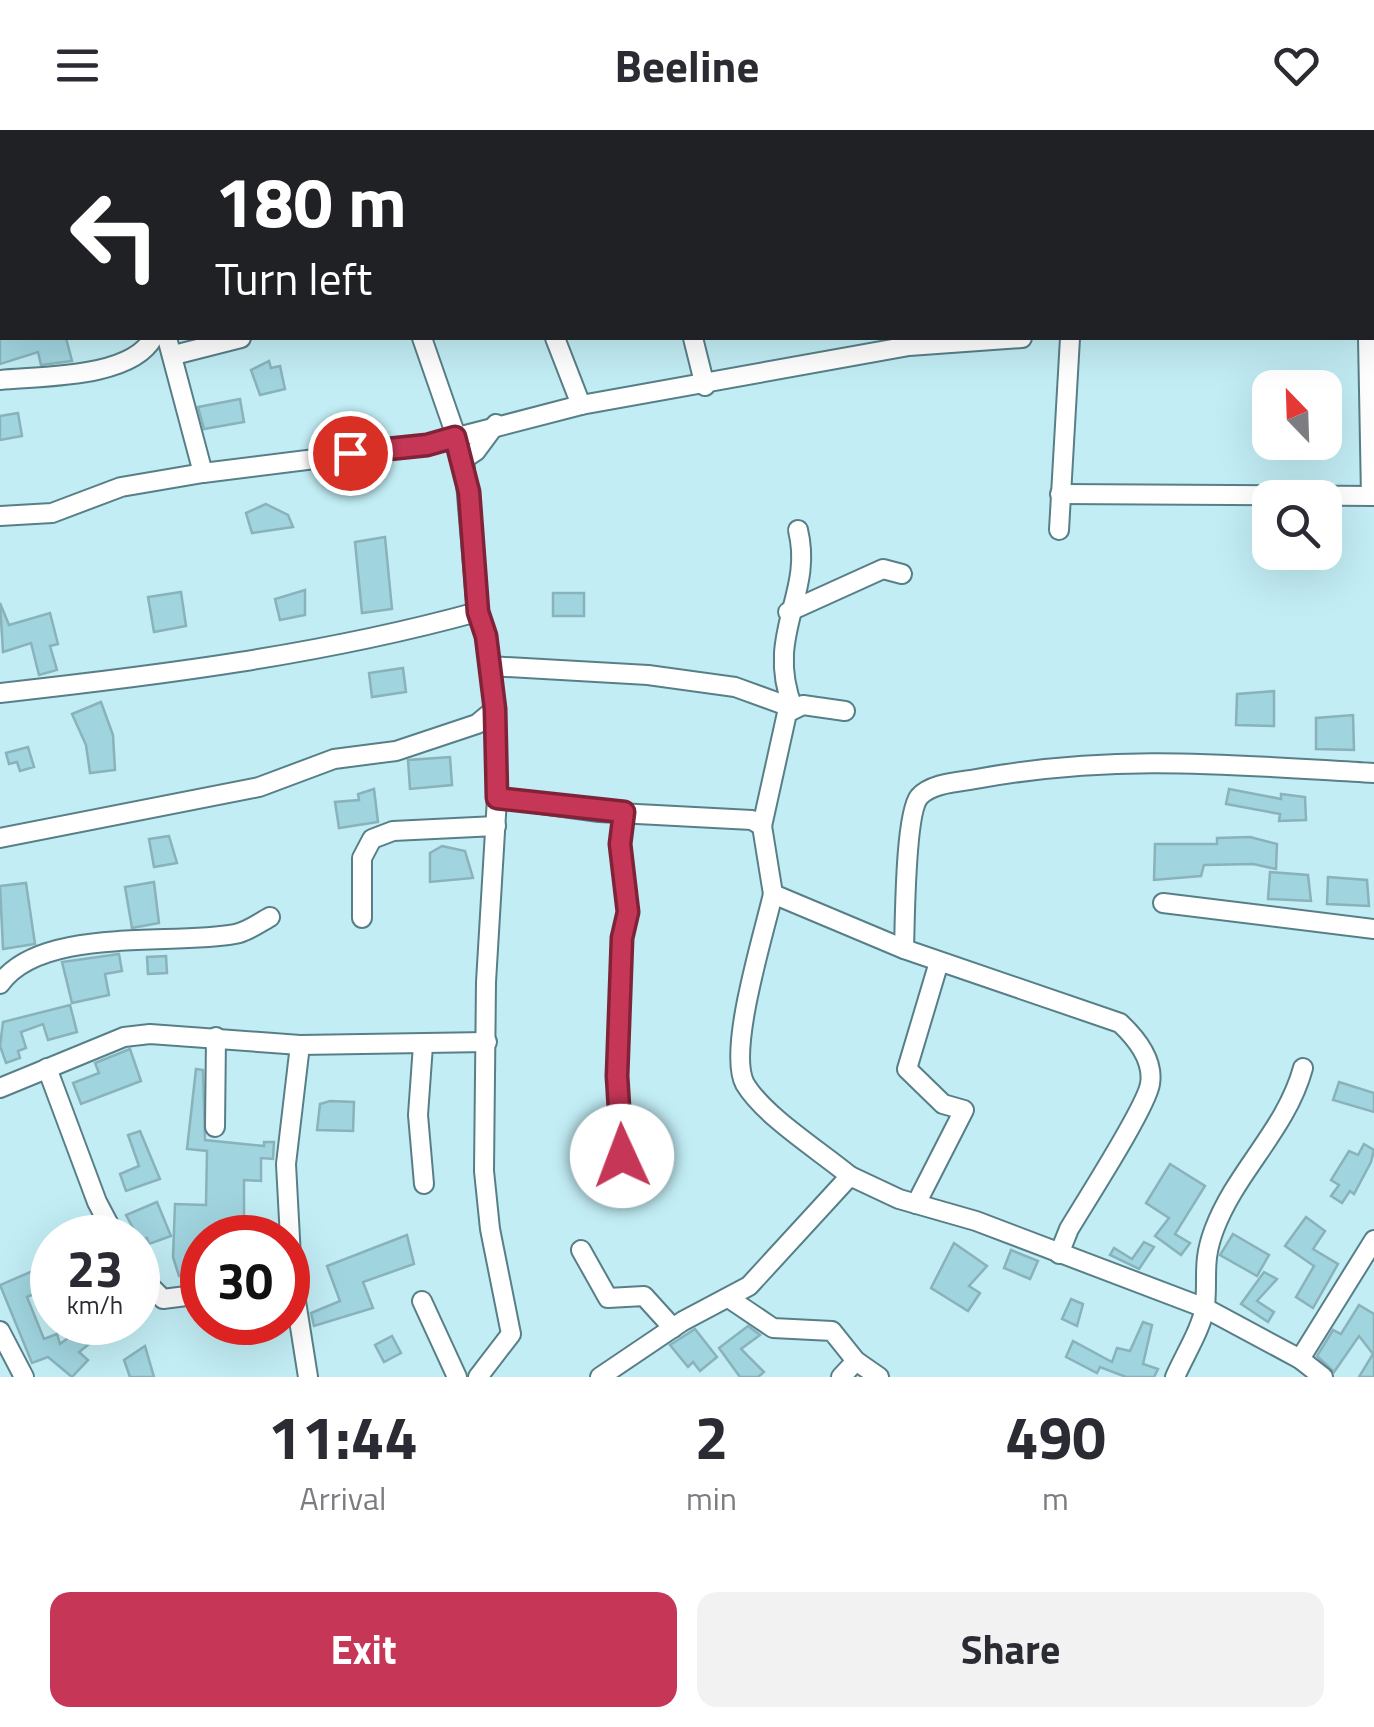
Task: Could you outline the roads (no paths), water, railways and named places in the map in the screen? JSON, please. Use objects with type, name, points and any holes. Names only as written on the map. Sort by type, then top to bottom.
[{"type":"street","points":[[0,380],[119,365],[144,354],[151,340]]},
{"type":"street","points":[[203,473],[170,346],[223,340]]},
{"type":"street","points":[[423,340],[464,459],[478,612],[495,709],[497,798],[484,1171],[490,1229],[511,1334],[478,1377]]},
{"type":"street","points":[[556,340],[582,405]]},
{"type":"street","points":[[694,340],[705,386]]},
{"type":"street","points":[[844,340],[848,357]]},
{"type":"street","points":[[0,516],[52,513],[121,487],[203,473],[427,445],[496,424],[582,405],[705,386],[909,346],[994,340]]},
{"type":"street","points":[[1059,530],[1070,340]]},
{"type":"street","points":[[1060,494],[1373,496],[1371,340]]},
{"type":"street","points":[[464,459],[476,451],[496,424]]},
{"type":"street","points":[[793,708],[781,664],[788,612],[802,570],[798,530]]},
{"type":"street","points":[[788,612],[883,569],[902,574]]},
{"type":"street","points":[[0,692],[225,666],[386,637],[478,612]]},
{"type":"street","points":[[489,666],[648,674],[735,686],[793,708],[845,712]]},
{"type":"street","points":[[793,708],[782,722],[762,826],[773,894],[740,1070],[746,1086],[780,1120],[850,1176],[916,1204],[938,1207],[1205,1308],[1300,1359],[1323,1377]]},
{"type":"street","points":[[0,838],[259,786],[334,759],[396,751],[466,728],[495,709]]},
{"type":"street","points":[[904,950],[915,803],[931,788],[1015,772],[1116,760],[1374,773]]},
{"type":"street","points":[[497,798],[624,812],[752,820],[762,826]]},
{"type":"street","points":[[622,1156],[617,1076],[622,938],[628,912],[620,844],[624,812]]},
{"type":"street","points":[[362,918],[362,858],[372,839],[394,831],[496,826]]},
{"type":"street","points":[[773,894],[904,950],[1120,1023],[1137,1038],[1146,1058],[1150,1088],[1068,1229],[1059,1254]]},
{"type":"street","points":[[1163,903],[1374,930]]},
{"type":"street","points":[[0,984],[20,962],[40,956],[85,945],[239,934],[270,917]]},
{"type":"street","points":[[916,1204],[964,1110],[943,1104],[908,1069],[938,962]]},
{"type":"street","points":[[0,1088],[124,1038],[150,1034],[300,1045],[487,1042]]},
{"type":"street","points":[[215,1127],[216,1037]]},
{"type":"street","points":[[288,1215],[286,1164],[300,1045]]},
{"type":"street","points":[[423,1046],[418,1126],[424,1184]]},
{"type":"street","points":[[46,1068],[104,1215]]},
{"type":"street","points":[[1174,1377],[1205,1308],[1202,1269],[1215,1228],[1240,1178],[1290,1109],[1302,1068]]},
{"type":"street","points":[[600,1377],[673,1328],[749,1286],[850,1176]]},
{"type":"street","points":[[1300,1359],[1374,1240]]},
{"type":"street","points":[[582,1250],[608,1298],[644,1296],[673,1328]]},
{"type":"street","points":[[730,1299],[773,1328],[832,1331],[856,1361],[879,1377]]},
{"type":"street","points":[[422,1301],[456,1377]]},
{"type":"street","points":[[0,1331],[24,1377]]},
{"type":"street","points":[[302,1345],[308,1377]]},
{"type":"street","points":[[841,1377],[856,1361]]}]
